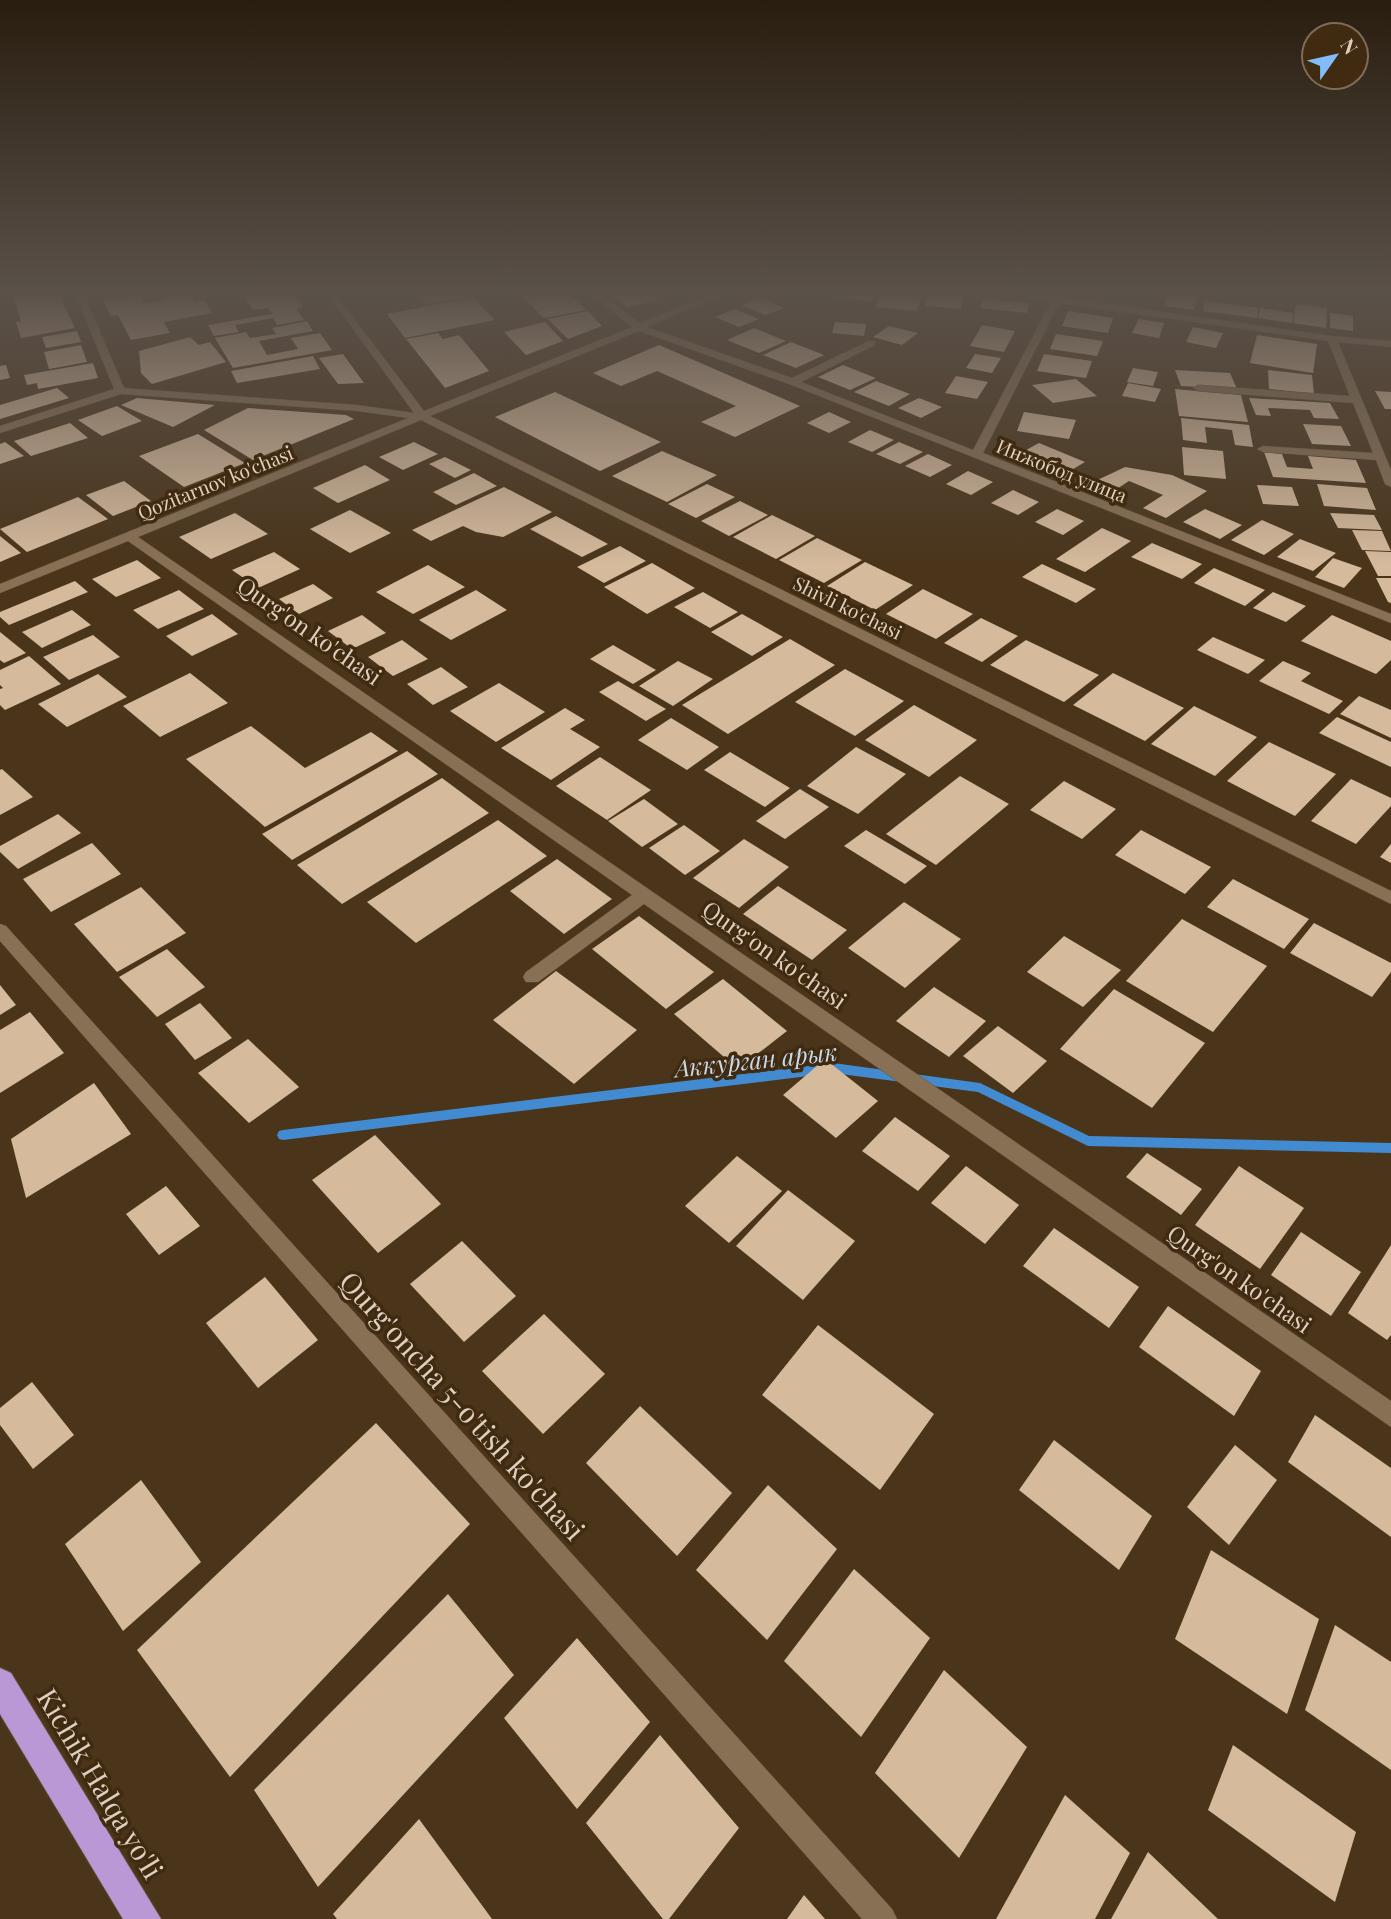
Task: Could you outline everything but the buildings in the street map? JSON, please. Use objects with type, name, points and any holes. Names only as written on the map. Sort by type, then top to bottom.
[{"type":"highway","name":"Kichik Halqa yo'li","points":[[0,1684],[143,1919]]},
{"type":"street","points":[[118,386],[120,391]]},
{"type":"street","name":"Shivli ko'chasi","points":[[400,386],[423,417],[1391,898]]},
{"type":"street","name":"Qozitarnov ko'chasi","points":[[0,589],[500,386]]},
{"type":"street","name":"Инжобод улица","points":[[802,386],[1391,619]]},
{"type":"street","points":[[976,455],[1013,386]]},
{"type":"street","points":[[1351,386],[1391,484]]},
{"type":"street","points":[[1198,388],[1357,401]]},
{"type":"street","points":[[0,430],[120,391],[357,408],[423,417]]},
{"type":"street","points":[[1263,449],[1380,457]]},
{"type":"street","name":"Qurg'on ko'chasi","points":[[129,536],[1391,1415]]},
{"type":"street","points":[[532,977],[644,895]]},
{"type":"street","name":"Qurg'oncha 5-o'tish ko'chasi","points":[[0,930],[882,1919]]},
{"type":"waterway","name":"Аккурган арык","points":[[283,1135],[833,1068],[980,1088],[1088,1141],[1391,1148]]}]
